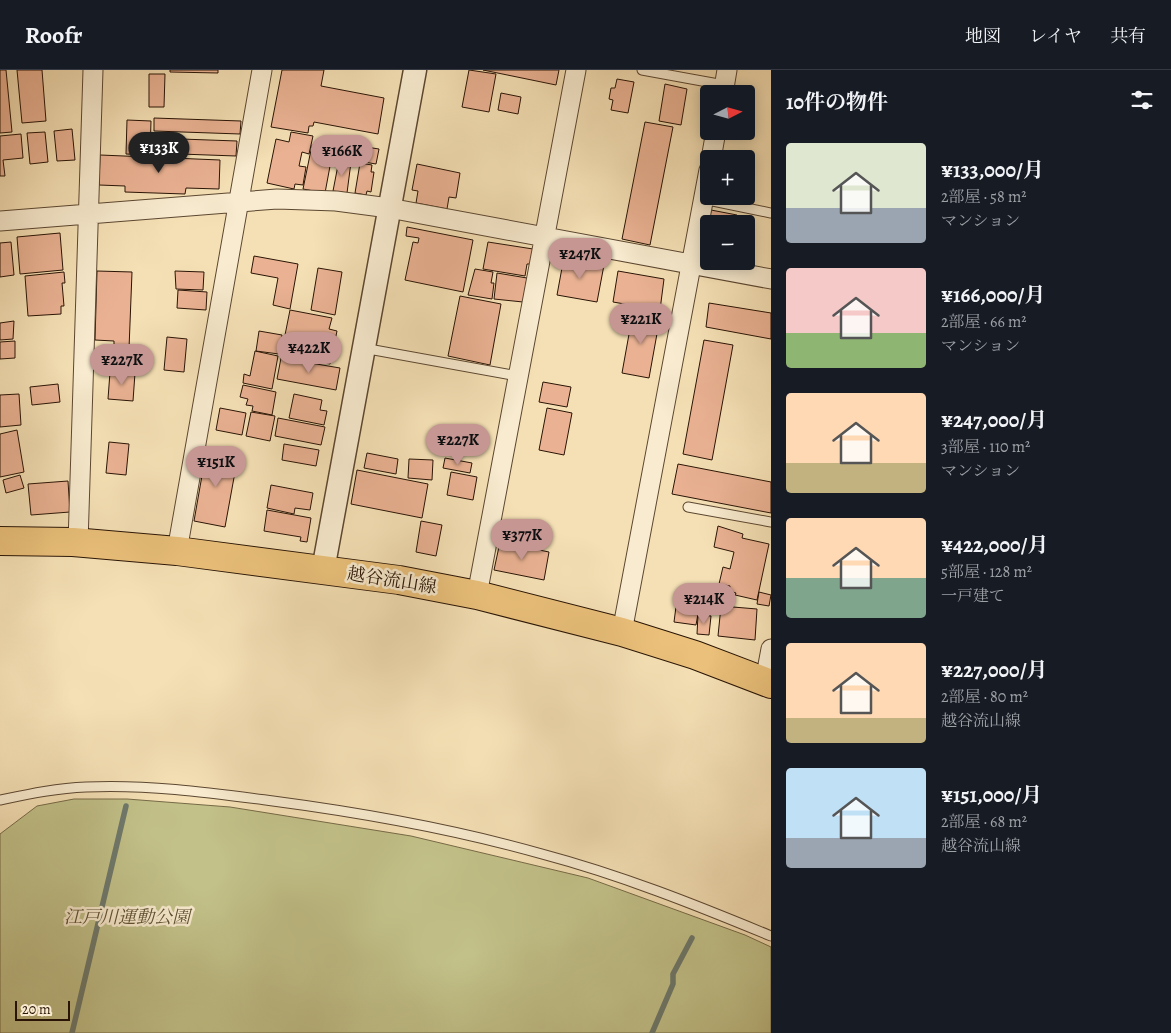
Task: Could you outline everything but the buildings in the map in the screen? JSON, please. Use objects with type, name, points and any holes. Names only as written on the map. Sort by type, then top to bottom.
[{"type":"main road","name":"越谷流山線","points":[[0,541],[78,542],[177,551],[399,580],[477,595],[622,632],[695,655],[768,683]]},
{"type":"street","points":[[78,542],[93,70]]},
{"type":"street","points":[[177,551],[262,70]]},
{"type":"street","points":[[323,570],[415,70]]},
{"type":"street","points":[[477,595],[576,70]]},
{"type":"street","points":[[0,221],[239,200],[336,202],[389,208],[771,279]]},
{"type":"street","points":[[622,632],[702,205]]},
{"type":"street","points":[[768,683],[771,649]]},
{"type":"lane","points":[[642,70],[725,83]]},
{"type":"lane","points":[[729,205],[771,213]]},
{"type":"lane","points":[[363,348],[518,376]]},
{"type":"lane","points":[[688,507],[771,522]]},
{"type":"lane","points":[[0,800],[61,788],[112,786],[238,796],[387,818],[502,843],[602,872],[686,901],[771,936]]},
{"type":"green space","name":"江戸川運動公園","points":[[74,799],[127,799],[230,807],[411,836],[588,878],[745,935],[771,947],[771,1033],[0,1033],[0,834],[37,806]]},
{"type":"waterway","points":[[72,1033],[126,806]]},
{"type":"waterway","points":[[652,1033],[673,984],[673,974],[692,938]]}]
